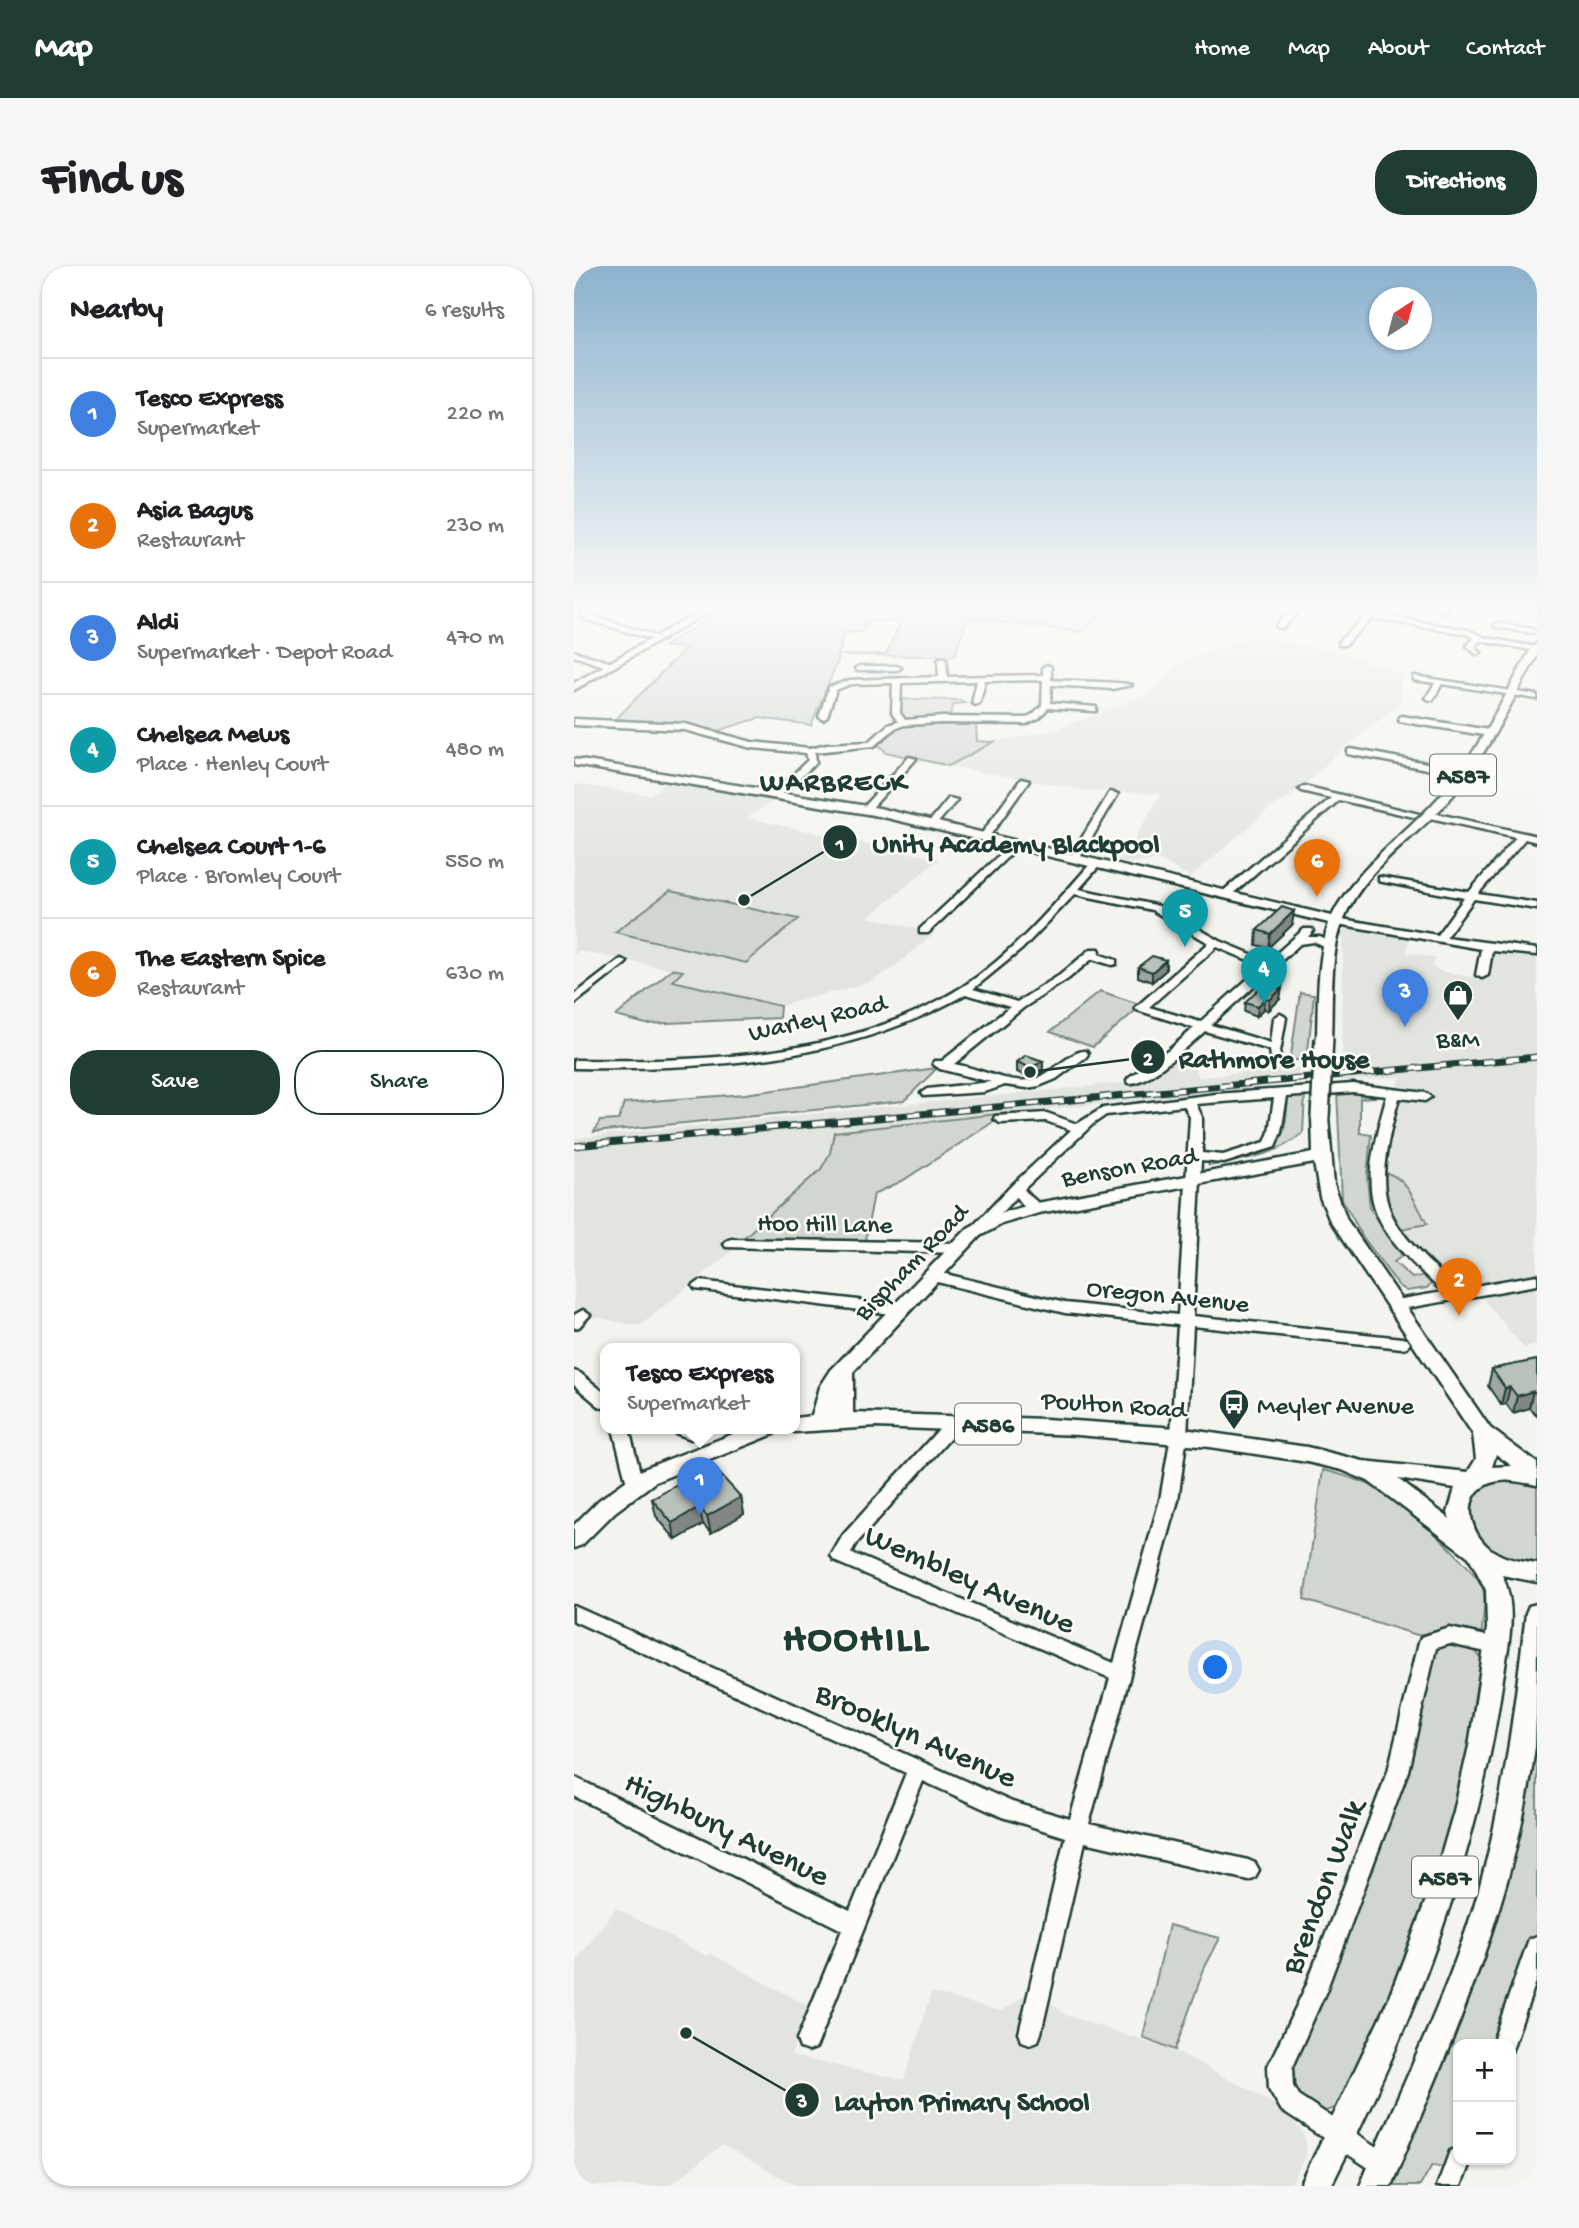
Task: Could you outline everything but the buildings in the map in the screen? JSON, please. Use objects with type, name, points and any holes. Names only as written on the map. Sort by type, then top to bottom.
[{"type":"main road","name":"A587","points":[[1507,700],[1464,774],[1429,815],[1361,883],[1328,929],[1321,1149],[1333,1211],[1483,1433],[1537,1476]]},
{"type":"main road","points":[[575,762],[866,809],[1265,905],[1328,929]]},
{"type":"main road","points":[[1265,905],[1307,924],[1328,929]]},
{"type":"main road","name":"Benson Road","points":[[975,1232],[996,1220],[1037,1208],[1193,1181],[1296,1159],[1321,1149]]},
{"type":"main road","name":"Bispham Road","points":[[820,1422],[830,1387],[843,1371],[975,1232]]},
{"type":"main road","points":[[843,1371],[841,1394],[844,1421]]},
{"type":"main road","name":"Poulton Road","points":[[820,1422],[955,1422],[1179,1436],[1311,1455],[1359,1468],[1385,1469],[1444,1480],[1474,1480],[1505,1473],[1537,1476]]},
{"type":"main road","name":"A586","points":[[800,1424],[820,1422]]},
{"type":"main road","points":[[1477,1552],[1463,1531],[1458,1515],[1459,1499],[1486,1460],[1483,1433]]},
{"type":"main road","points":[[574,1539],[607,1506],[635,1484],[663,1469],[754,1434]]},
{"type":"main road","name":"Poulton Road","points":[[1359,1468],[1405,1493],[1448,1532],[1477,1552],[1514,1570],[1537,1573]]},
{"type":"main road","name":"A587","points":[[1315,2186],[1341,2137],[1412,1978],[1465,1819],[1487,1719],[1496,1646],[1498,1596],[1495,1584],[1477,1552]]},
{"type":"main road","name":"A587","points":[[1380,2176],[1446,2022],[1487,1906],[1511,1811],[1522,1749],[1537,1613]]},
{"type":"street","points":[[896,700],[895,713],[904,723]]},
{"type":"street","points":[[574,722],[685,727],[761,747],[810,751],[871,744],[891,727],[904,723],[942,720],[985,726],[1029,720],[1046,705],[1046,700]]},
{"type":"street","points":[[823,716],[827,702],[840,702]]},
{"type":"street","points":[[1046,705],[1087,711]]},
{"type":"street","points":[[1402,719],[1489,733]]},
{"type":"street","points":[[778,794],[813,761],[810,751]]},
{"type":"street","points":[[1351,752],[1464,774]]},
{"type":"street","points":[[866,809],[912,759]]},
{"type":"street","points":[[985,836],[1024,781]]},
{"type":"street","points":[[1304,789],[1414,814]]},
{"type":"street","points":[[1074,859],[1113,794]]},
{"type":"street","points":[[1225,895],[1337,797]]},
{"type":"street","points":[[933,824],[952,800]]},
{"type":"street","points":[[1429,815],[1537,839]]},
{"type":"street","points":[[1440,938],[1471,896],[1522,836]]},
{"type":"street","points":[[926,924],[1016,844]]},
{"type":"street","name":"Warley Road","points":[[574,1064],[708,1060],[808,1047],[887,1027],[943,1003],[965,990],[999,962],[1096,864]]},
{"type":"street","points":[[1383,879],[1537,906]]},
{"type":"street","points":[[1072,890],[1155,908],[1216,943],[1271,966]]},
{"type":"street","points":[[1133,1080],[1173,1053],[1271,966],[1297,941],[1307,924]]},
{"type":"street","points":[[1297,941],[1316,939],[1328,929],[1440,938],[1487,947],[1537,952]]},
{"type":"street","points":[[1216,943],[1141,1008],[1275,1051],[1280,1018]]},
{"type":"street","points":[[1482,975],[1487,947]]},
{"type":"street","points":[[1000,1083],[963,1069],[939,1064],[1019,1006],[1052,986],[1092,953],[1112,962]]},
{"type":"street","points":[[574,1001],[621,962]]},
{"type":"street","points":[[965,990],[1019,1006]]},
{"type":"street","points":[[927,1093],[985,1088],[1000,1083],[1040,1083],[1052,1072],[1082,1054]]},
{"type":"street","name":"Bispham Road","points":[[975,1232],[1017,1188],[1099,1113],[1216,1098],[1353,1088],[1375,1088],[1425,1097]]},
{"type":"street","name":"Benson Road","points":[[1195,1156],[1224,1159],[1270,1144],[1275,1132],[1281,1093]]},
{"type":"street","points":[[1394,1093],[1375,1174],[1378,1206],[1383,1220],[1404,1249],[1454,1294]]},
{"type":"street","points":[[1030,2033],[1077,1831],[1169,1500],[1179,1436],[1195,1156],[1196,1117],[1189,1103]]},
{"type":"street","points":[[1000,1119],[1047,1117],[1079,1129]]},
{"type":"street","points":[[1017,1188],[1027,1203],[1037,1208]]},
{"type":"street","name":"Hoo Hill Lane","points":[[732,1244],[960,1248]]},
{"type":"street","name":"Oregon Avenue","points":[[933,1276],[1065,1308],[1402,1343]]},
{"type":"street","points":[[1396,1305],[1454,1294],[1478,1293],[1537,1280]]},
{"type":"street","points":[[699,1286],[899,1310]]},
{"type":"street","points":[[574,1377],[600,1398]]},
{"type":"street","name":"Wembley Avenue","points":[[955,1422],[849,1540],[840,1556],[1119,1674]]},
{"type":"street","points":[[622,1434],[635,1484]]},
{"type":"street","name":"Brooklyn Avenue","points":[[574,1613],[1010,1810],[1077,1831],[1248,1870]]},
{"type":"street","name":"Brendon Walk","points":[[1380,2176],[1341,2137],[1290,2103],[1281,2089],[1280,2066],[1315,1991],[1390,1794],[1398,1771],[1428,1642],[1450,1636],[1496,1646]]},
{"type":"street","points":[[808,2040],[918,1769]]},
{"type":"street","name":"Highbury Avenue","points":[[574,1786],[855,1925]]},
{"type":"street","points":[[1505,2039],[1537,1947]]},
{"type":"street","points":[[1449,2186],[1457,2165]]},
{"type":"shaded area","points":[[635,700],[822,700],[811,725],[759,718],[717,731],[680,723],[616,719]]},
{"type":"shaded area","points":[[903,700],[960,700],[966,703],[954,704],[949,716],[910,720],[903,717],[900,709]]},
{"type":"shaded area","points":[[1134,700],[1400,700],[1399,705],[1344,748],[1284,801],[1274,805],[1190,877],[1161,860],[1128,863],[1116,861],[1126,855],[1161,794],[1085,790],[949,766],[994,742],[1054,730]]},
{"type":"shaded area","points":[[938,722],[976,724],[977,741],[994,742],[949,766],[886,752],[880,746],[870,746],[893,728]]},
{"type":"shaded area","points":[[668,782],[776,799],[747,818],[939,859],[869,917],[935,933],[893,968],[871,982],[780,1006],[672,980],[682,971],[578,951],[574,955],[574,784],[649,795]]},
{"type":"shaded area","points":[[670,891],[798,919],[746,963],[615,932]]},
{"type":"shaded area","points":[[1351,927],[1410,933],[1406,953],[1435,958],[1432,966],[1441,971],[1472,977],[1482,976],[1487,947],[1537,952],[1537,1345],[1524,1348],[1478,1293],[1454,1294],[1378,1206],[1394,1093],[1401,1077],[1342,1081],[1343,931]]},
{"type":"shaded area","points":[[672,969],[683,971],[673,981],[780,1006],[779,1018],[646,1024],[616,1016]]},
{"type":"shaded area","points":[[1100,991],[1142,1005],[1093,1047],[1050,1032]]},
{"type":"shaded area","points":[[1300,992],[1314,994],[1307,1060],[1286,1060],[1291,1055]]},
{"type":"shaded area","points":[[1171,1060],[1194,1065],[1199,1077],[1299,1068],[1299,1083],[835,1132],[830,1153],[821,1169],[740,1241],[736,1248],[640,1326],[593,1317],[574,1308],[574,1138],[1139,1081]]},
{"type":"shaded area","points":[[937,1068],[904,1101],[594,1132],[600,1121],[618,1120],[624,1103],[745,1094]]},
{"type":"shaded area","points":[[1337,1090],[1374,1094],[1377,1097],[1360,1098],[1360,1133],[1371,1135],[1367,1176],[1370,1208],[1402,1256],[1394,1262],[1412,1278],[1425,1275],[1431,1283],[1427,1288],[1407,1291],[1398,1285],[1363,1237],[1342,1199]]},
{"type":"shaded area","points":[[1305,1094],[1303,1133],[1270,1152],[1209,1166],[1208,1163],[1247,1155],[1276,1143],[1284,1129],[1288,1095]]},
{"type":"shaded area","points":[[1007,1113],[902,1181],[874,1194],[864,1245],[740,1241],[821,1169],[830,1153],[834,1132]]},
{"type":"shaded area","points":[[1382,1172],[1391,1174],[1404,1184],[1427,1224],[1395,1230],[1380,1181]]},
{"type":"shaded area","points":[[1323,1470],[1384,1492],[1423,1522],[1454,1552],[1483,1589],[1482,1632],[1433,1632],[1417,1635],[1304,1600]]},
{"type":"shaded area","points":[[1514,1479],[1537,1484],[1537,1566],[1508,1559],[1487,1549],[1480,1542],[1471,1518],[1470,1508],[1477,1493],[1493,1483]]},
{"type":"shaded area","points":[[1537,1616],[1537,1937],[1502,2039],[1453,2039],[1452,2168],[1432,2165],[1420,2186],[1375,2186],[1487,1906]]},
{"type":"shaded area","points":[[1445,1642],[1474,1649],[1482,1660],[1470,1742],[1457,1803],[1414,1931],[1341,2106],[1318,2114],[1281,2089],[1435,1651]]},
{"type":"shaded area","points":[[616,1908],[707,1956],[710,1953],[808,2006],[791,2056],[904,2080],[931,1993],[1002,2011],[1024,1995],[1050,2002],[1065,2015],[1175,2050],[1270,2101],[1300,2129],[1306,2139],[1307,2155],[1290,2186],[796,2186],[722,2145],[669,2186],[574,2186],[574,1964]]},
{"type":"shaded area","points":[[1169,1925],[1220,1938],[1204,1969],[1175,2050],[1143,2037]]},
{"type":"railway","points":[[574,1146],[1537,1057]]},
{"type":"place","name":"The Eastern Spice","points":[[1317,897]]},
{"type":"place","name":"Unity Academy Blackpool","points":[[744,900]]},
{"type":"place","name":"Chelsea Court 1-6","points":[[1185,947]]},
{"type":"place","name":"Chelsea Mews","points":[[1264,1004]]},
{"type":"place","name":"B&M","points":[[1458,1022]]},
{"type":"place","name":"Aldi","points":[[1405,1027]]},
{"type":"place","name":"Rathmore House","points":[[1030,1072]]},
{"type":"place","name":"Asia Bagus","points":[[1459,1316]]},
{"type":"place","name":"Meyler Avenue","points":[[1234,1431]]},
{"type":"place","name":"Tesco Express","points":[[700,1515]]},
{"type":"place","name":"Layton Primary School","points":[[686,2033]]},
{"type":"district","name":"WARBRECK","points":[[834,780]]},
{"type":"district","name":"HOOHILL","points":[[856,1635]]}]
